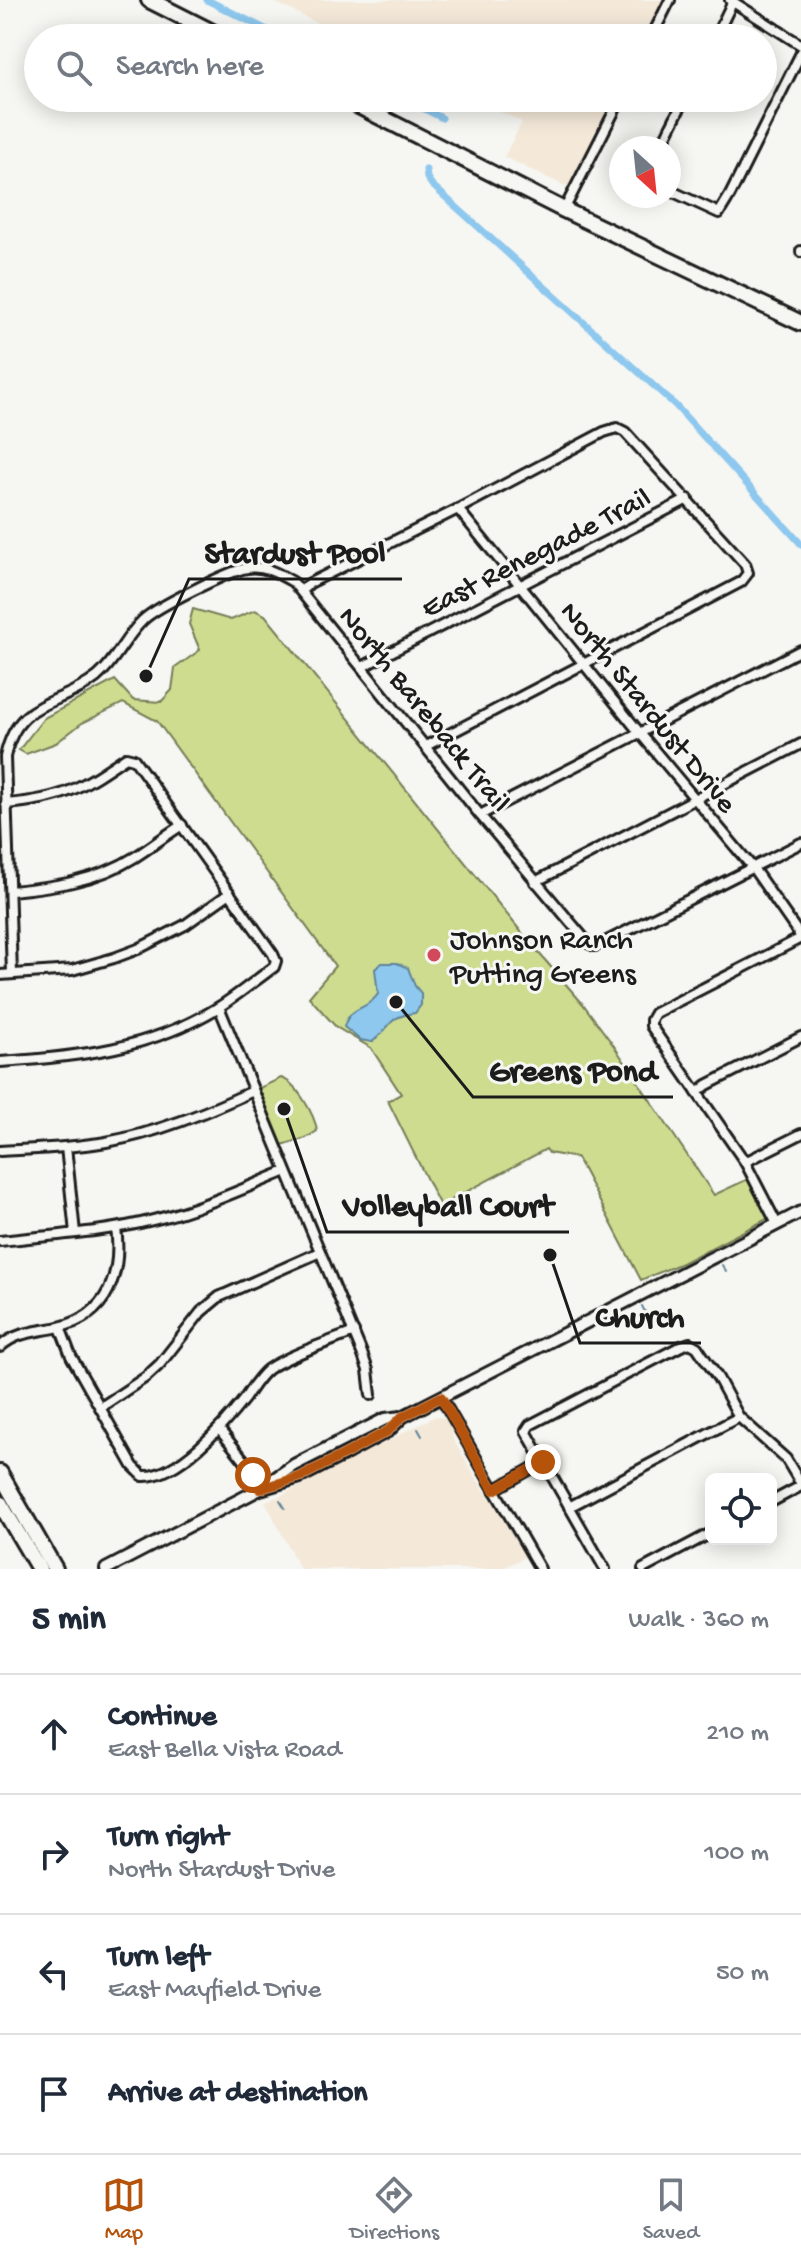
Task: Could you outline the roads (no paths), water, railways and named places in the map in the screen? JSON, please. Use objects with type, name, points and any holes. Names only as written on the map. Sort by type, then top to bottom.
[{"type":"main road","points":[[149,0],[196,24]]},
{"type":"main road","points":[[371,112],[564,210],[801,323]]},
{"type":"main road","points":[[0,1473],[55,1569]]},
{"type":"main road","points":[[0,1503],[39,1569]]},
{"type":"street","points":[[658,24],[670,0]]},
{"type":"street","points":[[721,24],[732,1],[768,24]]},
{"type":"street","points":[[777,30],[801,45]]},
{"type":"street","points":[[777,101],[801,53]]},
{"type":"street","points":[[564,210],[614,112]]},
{"type":"street","points":[[666,136],[678,112]]},
{"type":"street","points":[[681,196],[719,213],[772,112]]},
{"type":"street","points":[[301,591],[310,583],[617,428],[625,432],[745,564],[748,573],[741,582],[426,746]]},
{"type":"street","name":"East Renegade Trail","points":[[362,667],[688,499]]},
{"type":"street","name":"North Stardust Drive","points":[[458,509],[753,868],[801,938]]},
{"type":"street","name":"North Bareback Trail","points":[[3,757],[21,719],[40,706],[89,683],[107,669],[132,632],[149,615],[246,568],[261,568],[293,582],[301,591],[480,815],[588,943],[595,946],[753,868]]},
{"type":"street","points":[[480,815],[801,650]]},
{"type":"street","points":[[535,882],[801,744]]},
{"type":"street","points":[[3,757],[6,804],[4,848],[10,891],[12,974]]},
{"type":"street","points":[[0,1062],[73,1057],[148,1040],[219,1007],[274,967],[276,961],[134,759],[126,757],[92,782],[72,792],[41,801],[6,804]]},
{"type":"street","points":[[10,891],[68,884],[112,869],[182,825]]},
{"type":"street","points":[[753,868],[801,843]]},
{"type":"street","points":[[0,975],[72,970],[114,958],[185,925],[230,893]]},
{"type":"street","points":[[777,1224],[745,1162],[651,1026],[651,1020],[655,1013],[801,938]]},
{"type":"street","points":[[219,1007],[354,1332],[368,1370],[371,1395]]},
{"type":"street","points":[[697,1093],[801,1037]]},
{"type":"street","points":[[0,1151],[106,1142],[168,1127],[253,1091]]},
{"type":"street","points":[[745,1162],[801,1134]]},
{"type":"street","points":[[66,1147],[75,1233]]},
{"type":"street","points":[[0,1241],[116,1228],[153,1220],[185,1211],[286,1171]]},
{"type":"street","points":[[106,1569],[260,1489],[300,1477],[349,1452],[388,1431],[402,1417],[801,1212]]},
{"type":"street","points":[[0,1347],[18,1335],[60,1327],[79,1319],[98,1305],[114,1282],[118,1259],[116,1228]]},
{"type":"street","points":[[101,1407],[160,1364],[201,1312],[219,1297],[320,1252]]},
{"type":"street","points":[[60,1327],[71,1356],[133,1466],[143,1476],[177,1464],[219,1429],[265,1371],[354,1332]]},
{"type":"street","points":[[605,1569],[526,1431],[530,1425],[681,1346],[690,1343],[697,1347],[739,1417],[786,1459],[801,1485],[777,1499]]},
{"type":"street","points":[[441,1397],[540,1569]]},
{"type":"street","points":[[569,1507],[739,1417]]},
{"type":"street","points":[[219,1429],[244,1460],[260,1489]]},
{"type":"street","points":[[494,1490],[543,1462]]},
{"type":"street","points":[[643,1569],[705,1536]]},
{"type":"water","points":[[382,963],[397,963],[408,968],[421,993],[421,1005],[415,1013],[394,1020],[372,1042],[360,1040],[344,1027],[354,1011],[378,994],[375,969]]},
{"type":"waterway","points":[[207,0],[255,24]]},
{"type":"waterway","points":[[430,112],[442,118]]},
{"type":"waterway","points":[[426,170],[432,185],[675,405],[801,544]]},
{"type":"waterway","points":[[722,1265],[726,1272]]},
{"type":"waterway","points":[[642,1306],[645,1312]]},
{"type":"waterway","points":[[418,1429],[422,1436]]},
{"type":"waterway","points":[[280,1500],[285,1508]]},
{"type":"place","name":"Stardust Pool","points":[[146,676]]},
{"type":"place","name":"Johnson Ranch Putting Greens","points":[[434,955]]},
{"type":"place","name":"Greens Pond","points":[[396,1002]]},
{"type":"place","name":"Volleyball Court","points":[[284,1109]]},
{"type":"place","name":"Church","points":[[550,1255]]}]
